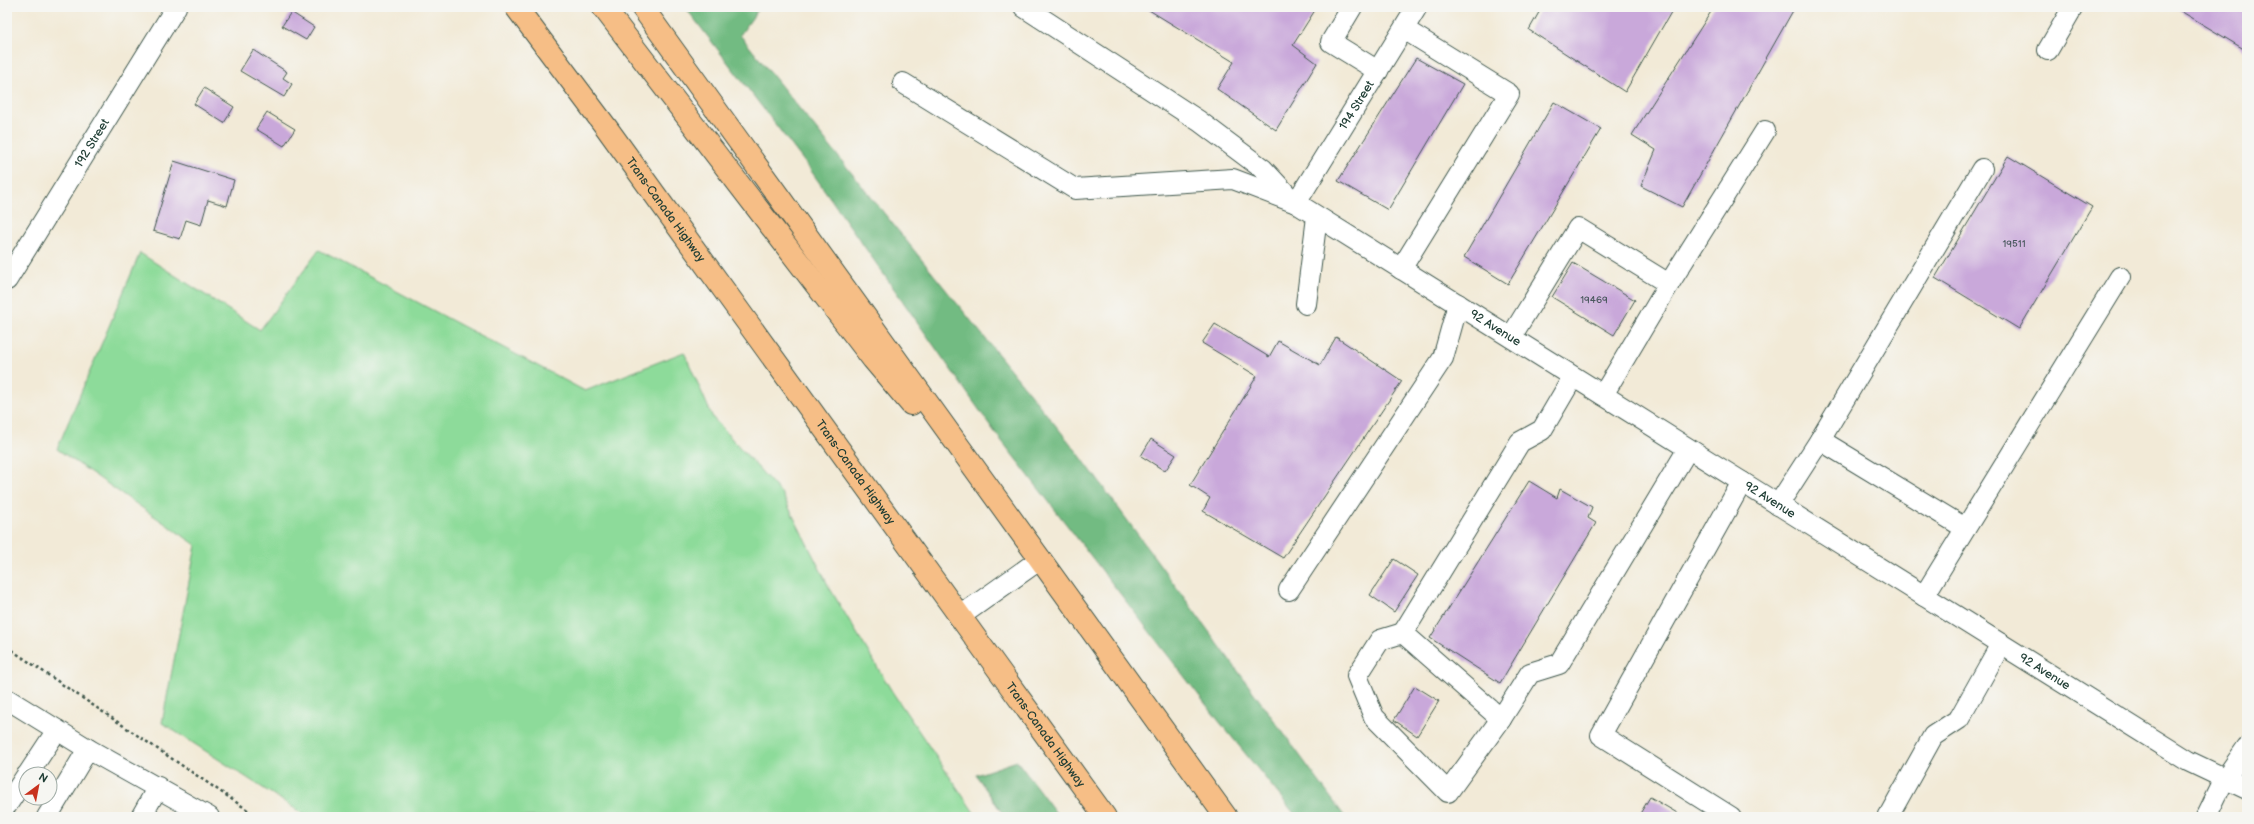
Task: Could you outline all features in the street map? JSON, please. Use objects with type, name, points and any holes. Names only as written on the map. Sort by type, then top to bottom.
[{"type":"highway","name":"Trans-Canada Highway","points":[[516,7],[606,127],[1105,817]]},
{"type":"highway","name":"Trans-Canada Highway","points":[[527,7],[606,127]]},
{"type":"highway","points":[[603,7],[873,358],[1015,527]]},
{"type":"highway","points":[[642,7],[1015,527],[1226,817]]},
{"type":"street","name":"192 Street","points":[[7,280],[176,7]]},
{"type":"street","points":[[1024,7],[1199,122],[1263,170],[1296,204]]},
{"type":"street","points":[[1352,7],[1330,42],[1378,70]]},
{"type":"street","name":"194 Street","points":[[1296,204],[1417,7]]},
{"type":"street","points":[[2048,50],[2074,7]]},
{"type":"street","points":[[1401,269],[1509,94],[1404,29]]},
{"type":"street","points":[[904,83],[1075,189],[1233,179],[1296,204]]},
{"type":"street","points":[[1603,396],[1668,284],[1765,131]]},
{"type":"street","points":[[1778,505],[1820,440],[1982,169]]},
{"type":"street","name":"92 Avenue","points":[[1296,204],[2188,761],[2224,780],[2247,789]]},
{"type":"street","points":[[1306,304],[1318,217]]},
{"type":"street","points":[[1510,338],[1578,228],[1668,284]]},
{"type":"street","points":[[1924,596],[2120,277]]},
{"type":"street","points":[[1289,590],[1443,358],[1458,304]]},
{"type":"street","points":[[1573,376],[1542,430],[1520,442],[1403,633],[1380,640],[1358,676],[1374,717],[1448,792],[1501,719],[1530,673],[1559,664],[1688,449]]},
{"type":"street","points":[[1820,440],[1965,528]]},
{"type":"street","points":[[1731,817],[1601,736],[1742,482]]},
{"type":"street","points":[[959,617],[1039,560]]},
{"type":"street","points":[[1403,633],[1501,719]]},
{"type":"street","points":[[1888,817],[1932,736],[1959,719],[2001,644]]},
{"type":"street","points":[[8,703],[209,817]]},
{"type":"street","points":[[33,766],[57,730]]},
{"type":"street","points":[[2206,817],[2224,780],[2247,747]]},
{"type":"street","points":[[46,817],[88,749]]},
{"type":"street","points":[[141,817],[158,787]]},
{"type":"street","points":[[7,804],[18,788]]},
{"type":"path","points":[[7,647],[258,817]]},
{"type":"green space","points":[[685,7],[760,7],[740,35],[1078,453],[1345,817],[1297,817],[1218,720],[994,431],[809,168]]},
{"type":"green space","points":[[319,250],[585,391],[684,352],[713,418],[782,494],[829,587],[893,693],[977,817],[308,817],[162,723],[196,545],[57,449],[140,253],[260,330]]},
{"type":"green space","points":[[1017,761],[1059,817],[1005,817],[976,775]]},
{"type":"building","points":[[1144,7],[1317,7],[1293,45],[1317,63],[1276,130],[1217,89],[1234,62]]},
{"type":"building","points":[[1542,7],[1674,7],[1625,92],[1529,30]]},
{"type":"building","points":[[1714,7],[1795,7],[1682,207],[1641,186],[1656,150],[1632,135]]},
{"type":"building","points":[[2174,7],[2247,7],[2247,51]]},
{"type":"building","points":[[291,12],[314,27],[306,40],[282,26]]},
{"type":"building","points":[[253,50],[287,72],[283,78],[292,84],[284,97],[240,71]]},
{"type":"building","points":[[1416,58],[1463,84],[1388,210],[1338,181]]},
{"type":"building","points":[[204,88],[234,107],[224,123],[194,104]]},
{"type":"building","points":[[1554,102],[1601,129],[1508,284],[1464,257]]},
{"type":"building","points":[[267,112],[295,129],[284,146],[256,129]]},
{"type":"building","points":[[2008,156],[2092,207],[2019,329],[1935,278]]},
{"type":"building","points":[[174,161],[234,180],[227,206],[208,200],[201,225],[186,220],[180,239],[153,231]]},
{"type":"building","points":[[1573,263],[1635,300],[1614,335],[1552,297]]},
{"type":"building","points":[[1215,324],[1269,357],[1278,341],[1320,365],[1336,337],[1402,381],[1283,558],[1203,511],[1210,498],[1190,485],[1257,376],[1202,343]]},
{"type":"building","points":[[1151,439],[1176,455],[1165,471],[1141,456]]},
{"type":"building","points":[[1529,481],[1557,498],[1560,489],[1592,507],[1588,518],[1596,523],[1500,683],[1430,638]]},
{"type":"building","points":[[1394,559],[1418,575],[1394,612],[1370,595]]},
{"type":"building","points":[[1415,686],[1439,701],[1417,736],[1394,720]]},
{"type":"building","points":[[1650,797],[1684,817],[1638,817]]}]
